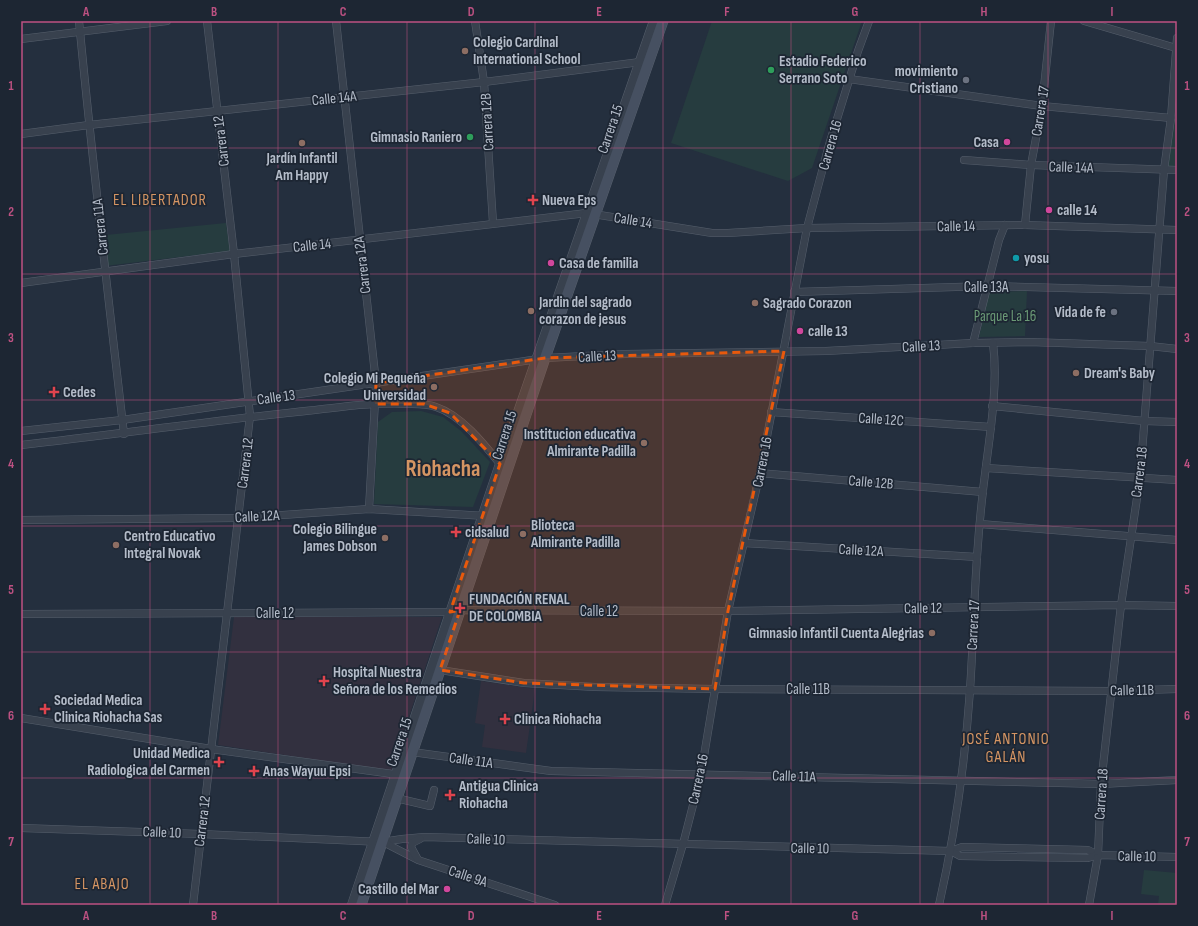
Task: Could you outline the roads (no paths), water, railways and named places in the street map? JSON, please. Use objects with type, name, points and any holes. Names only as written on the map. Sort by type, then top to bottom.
[{"type":"main road","name":"Carrera 15","points":[[361,905],[378,842],[396,798],[400,775],[412,752],[440,670],[455,611],[541,359],[644,63],[663,21]]},
{"type":"street","name":"Carrera 11A","points":[[79,21],[102,236],[104,272],[124,434]]},
{"type":"street","points":[[21,39],[167,21]]},
{"type":"street","name":"Carrera 12","points":[[193,905],[250,416],[234,254],[207,21]]},
{"type":"street","name":"Carrera 12A","points":[[336,21],[376,383],[375,426],[369,509]]},
{"type":"street","name":"Carrera 12B","points":[[475,21],[484,82],[493,223]]},
{"type":"street","name":"Carrera 15","points":[[644,63],[654,21]]},
{"type":"street","name":"Carrera 16","points":[[665,905],[701,774],[728,611],[760,474],[807,228],[829,145],[849,79],[869,21]]},
{"type":"street","name":"Carrera 17","points":[[1024,225],[1031,165],[1042,106],[1051,21]]},
{"type":"street","points":[[1084,21],[1176,48]]},
{"type":"street","name":"Carrera 18","points":[[1089,905],[1098,855],[1101,784],[1121,605],[1140,478],[1164,170],[1171,118],[1177,38]]},
{"type":"street","name":"Calle 14A","points":[[21,134],[89,125],[218,112],[644,63]]},
{"type":"street","points":[[849,79],[1042,106],[1171,118]]},
{"type":"street","name":"Calle 14A","points":[[964,160],[1031,165],[1177,170]]},
{"type":"street","name":"Calle 14","points":[[21,283],[234,254],[493,223],[591,214],[712,232],[728,233],[807,228],[1005,225],[1177,230]]},
{"type":"street","points":[[973,343],[999,240],[1005,225]]},
{"type":"street","name":"Calle 13A","points":[[794,292],[988,286],[1177,291]]},
{"type":"street","name":"Calle 13","points":[[21,431],[122,420],[541,359],[625,354],[826,351],[973,343],[1029,342],[1150,346],[1177,349]]},
{"type":"street","name":"Carrera 17","points":[[939,905],[951,851],[962,781],[970,690],[977,557],[991,427],[995,359],[993,343]]},
{"type":"street","name":"Carrera 15","points":[[488,516],[500,464],[541,359]]},
{"type":"street","name":"Calle 13","points":[[21,445],[124,434],[250,416],[375,404],[424,404],[450,413],[485,445],[500,464]]},
{"type":"street","points":[[992,406],[1144,421],[1177,422]]},
{"type":"street","name":"Calle 12C","points":[[771,412],[991,427]]},
{"type":"street","points":[[986,468],[1177,480]]},
{"type":"street","name":"Calle 12B","points":[[760,474],[983,492]]},
{"type":"street","name":"Calle 12A","points":[[21,520],[238,518],[369,509],[488,516]]},
{"type":"street","points":[[980,524],[1177,540]]},
{"type":"street","name":"Calle 12A","points":[[744,543],[977,557]]},
{"type":"street","name":"Calle 12","points":[[21,614],[728,611],[1121,605],[1177,606]]},
{"type":"street","points":[[352,905],[378,842],[455,611]]},
{"type":"street","name":"Calle 11B","points":[[440,670],[524,683],[595,687],[970,690],[1177,689]]},
{"type":"street","points":[[21,718],[211,749],[400,775]]},
{"type":"street","name":"Calle 11A","points":[[412,752],[551,771],[1101,784],[1177,780]]},
{"type":"street","points":[[396,798],[430,806],[434,790]]},
{"type":"street","name":"Calle 10","points":[[21,828],[378,842],[424,837],[951,851],[962,847],[1088,850],[1098,855]]},
{"type":"street","points":[[418,860],[413,853],[411,847],[412,843],[424,837]]},
{"type":"street","name":"Calle 9A","points":[[378,842],[418,860],[555,905]]},
{"type":"street","points":[[1035,849],[1035,857]]},
{"type":"street","name":"Calle 10","points":[[951,851],[960,856],[1088,858],[1098,855],[1177,857]]},
{"type":"place","name":"Colegio Cardinal International School","points":[[465,51]]},
{"type":"place","name":"Estadio Federico Serrano Soto","points":[[771,70]]},
{"type":"place","name":"movimiento Cristiano","points":[[966,80]]},
{"type":"place","name":"Gimnasio Raniero","points":[[470,137]]},
{"type":"place","name":"Casa","points":[[1007,142]]},
{"type":"place","name":"Jardín Infantil Am Happy","points":[[302,143]]},
{"type":"place","name":"Nueva Eps","points":[[533,200]]},
{"type":"place","name":"calle 14","points":[[1049,210]]},
{"type":"place","name":"yosu","points":[[1016,258]]},
{"type":"place","name":"Casa de familia","points":[[551,263]]},
{"type":"place","name":"Sagrado Corazon","points":[[755,303]]},
{"type":"place","name":"Jardin del sagrado corazon de jesus","points":[[531,311]]},
{"type":"place","name":"Vida de fe","points":[[1114,312]]},
{"type":"place","name":"calle 13","points":[[800,331]]},
{"type":"place","name":"Dream's Baby","points":[[1076,373]]},
{"type":"place","name":"Colegio Mi Pequeña Universidad","points":[[434,387]]},
{"type":"place","name":"Cedes","points":[[54,392]]},
{"type":"place","name":"Institucion educativa Almirante Padilla","points":[[644,443]]},
{"type":"place","name":"cidsalud","points":[[456,532]]},
{"type":"place","name":"Blioteca Almirante Padilla","points":[[523,534]]},
{"type":"place","name":"Colegio Bilingue James Dobson","points":[[385,538]]},
{"type":"place","name":"Centro Educativo Integral Novak","points":[[116,545]]},
{"type":"place","name":"FUNDACIÓN RENAL DE COLOMBIA","points":[[460,608]]},
{"type":"place","name":"Gimnasio Infantil Cuenta Alegrias","points":[[932,633]]},
{"type":"place","name":"Hospital Nuestra Señora de los Remedios","points":[[324,681]]},
{"type":"place","name":"Sociedad Medica Clinica Riohacha Sas","points":[[45,709]]},
{"type":"place","name":"Clinica Riohacha","points":[[505,719]]},
{"type":"place","name":"Unidad Medica Radiologica del Carmen","points":[[219,762]]},
{"type":"place","name":"Anas Wayuu Epsi","points":[[254,771]]},
{"type":"place","name":"Antigua Clinica Riohacha","points":[[450,795]]},
{"type":"place","name":"Castillo del Mar","points":[[447,889]]},
{"type":"district","name":"EL LIBERTADOR","points":[[160,199]]},
{"type":"district","name":"Riohacha","points":[[443,468]]},
{"type":"district","name":"JOSÉ ANTONIO GALÁN","points":[[1006,747]]},
{"type":"district","name":"EL ABAJO","points":[[102,883]]},
{"type":"park label","name":"Parque La 16","points":[[1005,316]]}]
